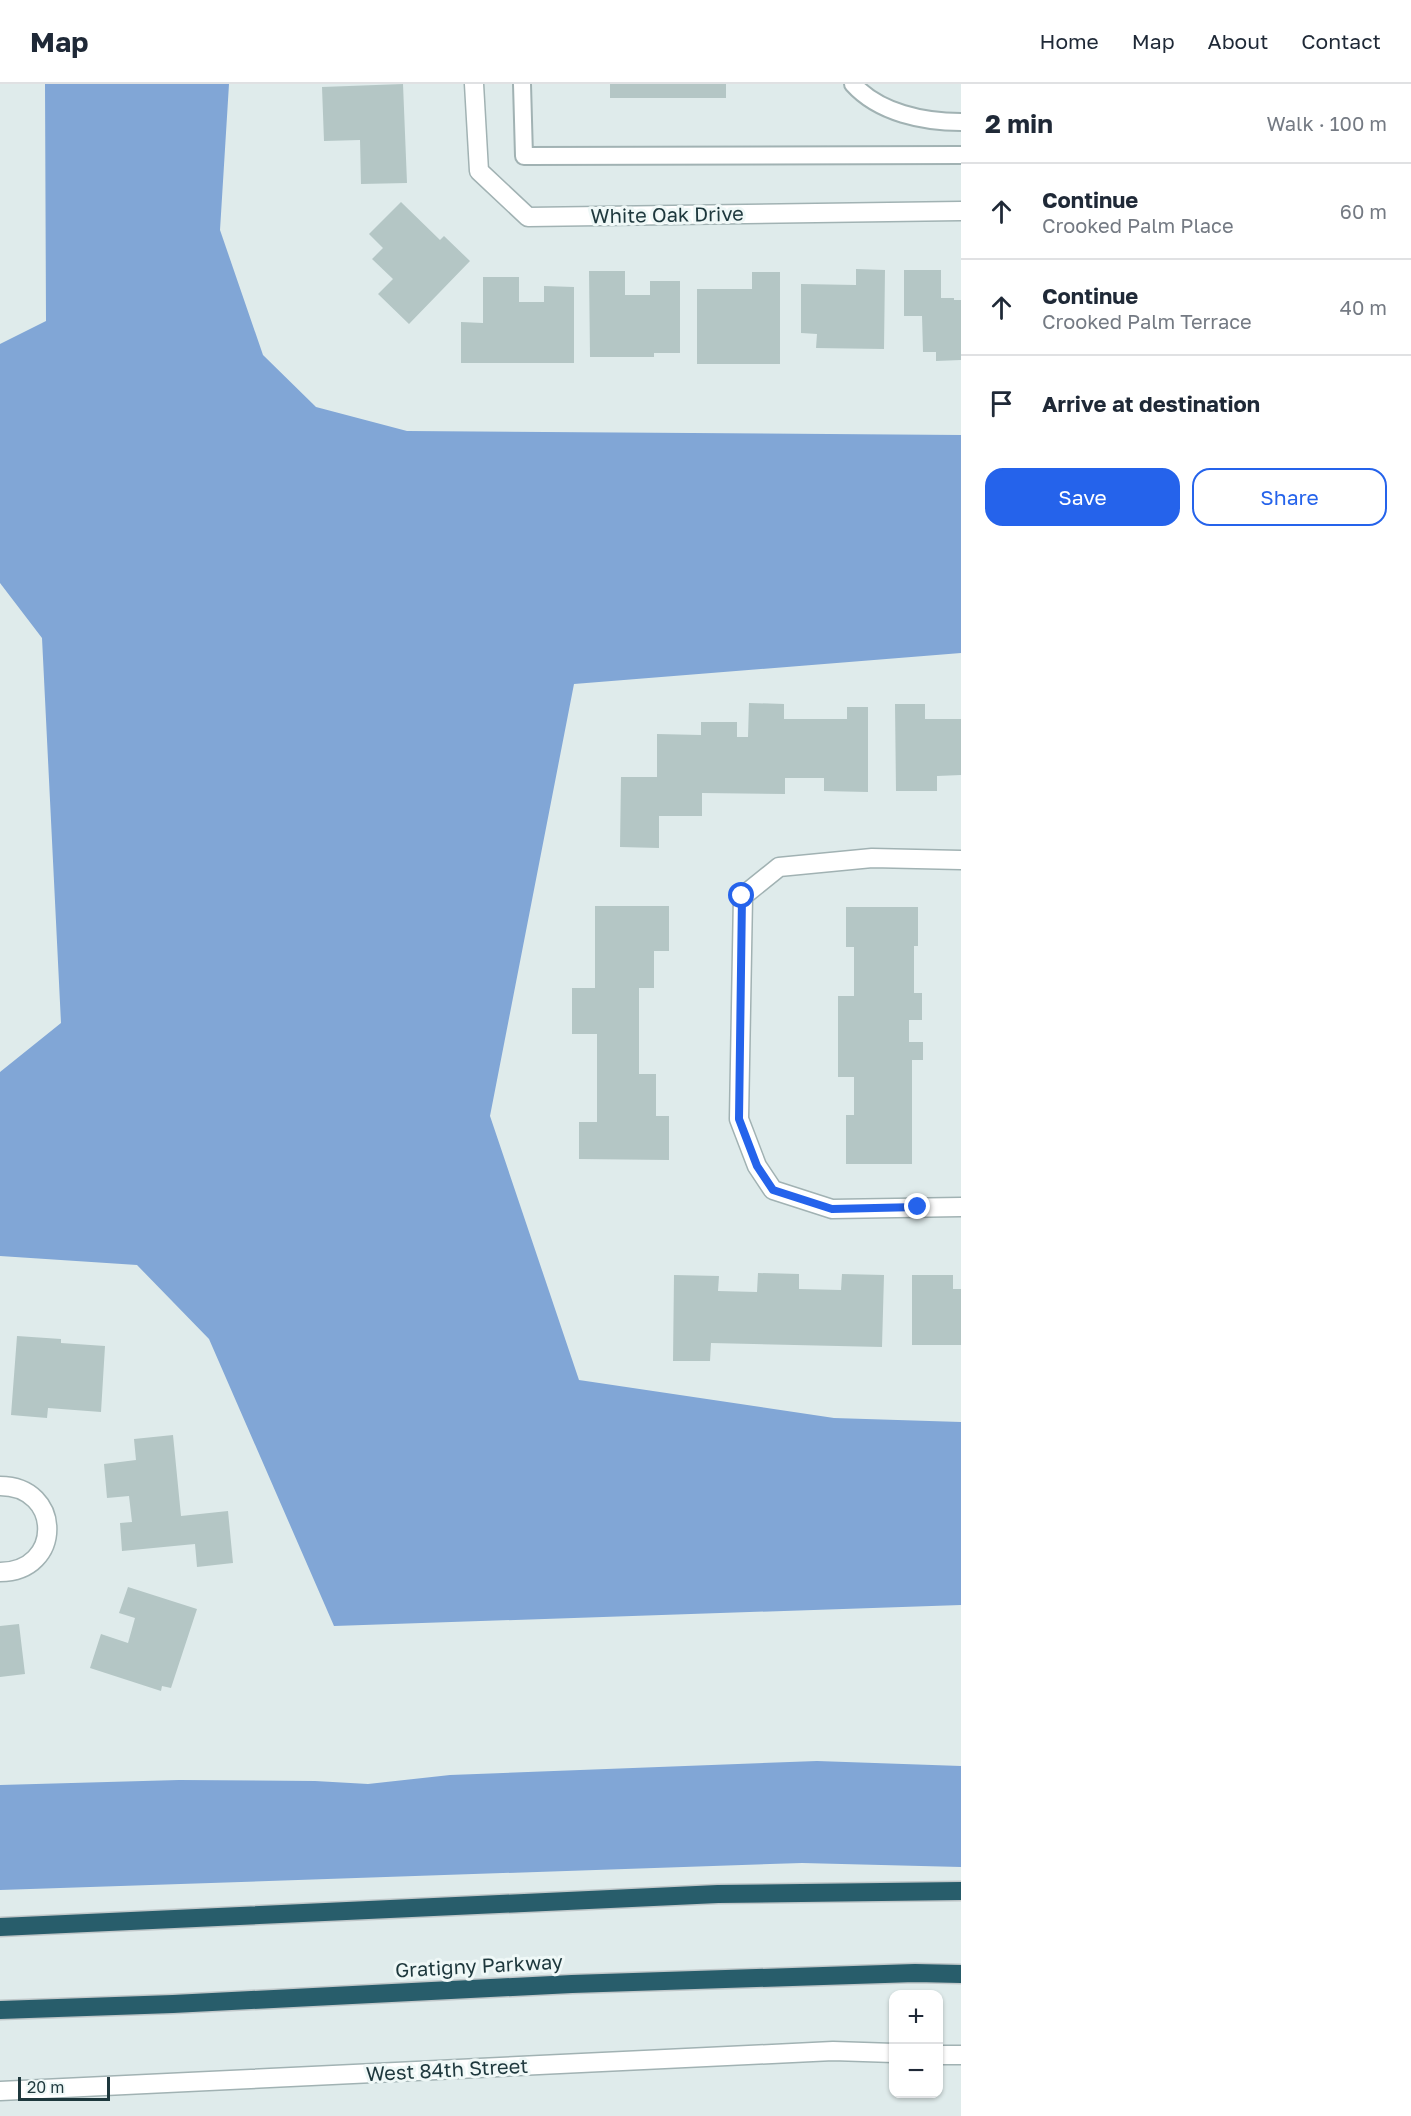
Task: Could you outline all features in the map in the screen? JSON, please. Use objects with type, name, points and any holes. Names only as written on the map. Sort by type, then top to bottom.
[{"type":"highway","points":[[0,1927],[718,1894],[961,1891]]},
{"type":"highway","name":"Gratigny Parkway","points":[[0,2010],[173,2004],[572,1984],[903,1973],[961,1974]]},
{"type":"street","name":"White Oak Drive","points":[[474,84],[479,171],[528,217],[961,211]]},
{"type":"street","points":[[961,860],[872,858],[779,867],[742,896],[739,1119],[757,1166],[773,1190],[832,1209],[961,1207]]},
{"type":"street","points":[[0,1486],[11,1486],[25,1491],[37,1500],[45,1512],[48,1526],[47,1541],[40,1554],[29,1565],[16,1571],[0,1572]]},
{"type":"street","name":"West 84th Street","points":[[0,2091],[822,2052],[889,2053]]},
{"type":"street","points":[[943,2055],[961,2055]]},
{"type":"lane","points":[[522,84],[524,156],[961,155]]},
{"type":"lane","points":[[853,84],[861,93],[899,114],[942,122],[961,122]]},
{"type":"water","points":[[45,84],[229,84],[220,230],[263,355],[316,407],[407,431],[961,435],[961,653],[574,684],[490,1116],[579,1380],[834,1418],[961,1422],[961,1605],[334,1626],[209,1339],[137,1265],[0,1256],[0,1072],[61,1023],[42,638],[0,583],[0,344],[46,321]]},
{"type":"water","points":[[817,1761],[961,1766],[961,1867],[802,1863],[0,1890],[0,1785],[179,1780],[315,1781],[368,1784],[450,1775]]},
{"type":"building","points":[[403,84],[407,183],[361,184],[360,140],[324,141],[322,87]]},
{"type":"building","points":[[610,84],[726,84],[726,98],[610,98]]},
{"type":"building","points":[[401,202],[440,240],[444,236],[470,261],[409,324],[378,294],[393,279],[372,259],[383,248],[369,234]]},
{"type":"building","points":[[856,269],[885,270],[884,349],[816,348],[817,334],[801,333],[801,284],[856,285]]},
{"type":"building","points":[[904,270],[941,270],[941,298],[961,300],[961,360],[936,361],[936,352],[923,352],[922,316],[904,316]]},
{"type":"building","points":[[589,271],[625,271],[625,295],[650,295],[650,281],[680,281],[680,353],[654,353],[654,357],[590,357]]},
{"type":"building","points":[[752,272],[780,272],[780,364],[697,364],[697,289],[752,289]]},
{"type":"building","points":[[483,277],[519,277],[519,302],[544,302],[544,286],[574,287],[574,363],[461,363],[461,322],[483,323]]},
{"type":"building","points":[[749,703],[784,704],[784,719],[847,719],[847,707],[868,707],[868,792],[824,791],[824,778],[785,778],[785,794],[702,793],[702,816],[659,816],[659,848],[620,847],[621,777],[657,777],[657,734],[701,735],[701,722],[737,722],[737,737],[748,737]]},
{"type":"building","points":[[895,704],[925,704],[925,719],[961,719],[961,775],[937,776],[937,791],[896,791]]},
{"type":"building","points":[[595,906],[669,906],[669,951],[654,951],[654,988],[639,988],[639,1074],[656,1074],[656,1116],[669,1116],[669,1160],[579,1159],[579,1122],[597,1122],[597,1034],[572,1034],[572,988],[595,988]]},
{"type":"building","points":[[846,907],[918,907],[918,946],[914,946],[914,993],[922,993],[922,1020],[909,1020],[909,1042],[923,1042],[923,1060],[912,1060],[912,1164],[846,1164],[846,1115],[854,1115],[854,1077],[838,1077],[838,996],[854,996],[854,947],[846,947]]},
{"type":"building","points":[[758,1273],[799,1274],[799,1289],[841,1290],[842,1274],[884,1275],[882,1347],[711,1343],[710,1361],[673,1361],[674,1275],[719,1276],[718,1291],[757,1292]]},
{"type":"building","points":[[912,1275],[953,1275],[953,1289],[961,1289],[961,1345],[912,1345]]},
{"type":"building","points":[[17,1336],[61,1339],[61,1343],[105,1346],[101,1412],[48,1408],[47,1418],[11,1415]]},
{"type":"building","points":[[173,1435],[181,1516],[228,1511],[233,1563],[197,1567],[195,1544],[122,1551],[120,1523],[132,1522],[129,1496],[107,1498],[104,1464],[136,1460],[134,1439]]},
{"type":"building","points":[[128,1587],[197,1609],[171,1688],[162,1686],[161,1691],[90,1668],[101,1634],[128,1643],[135,1618],[119,1613]]},
{"type":"building","points":[[19,1624],[25,1674],[0,1677],[0,1626]]},
{"type":"route","points":[[742,896],[739,1119],[757,1166],[773,1190],[832,1209],[918,1207]]}]
